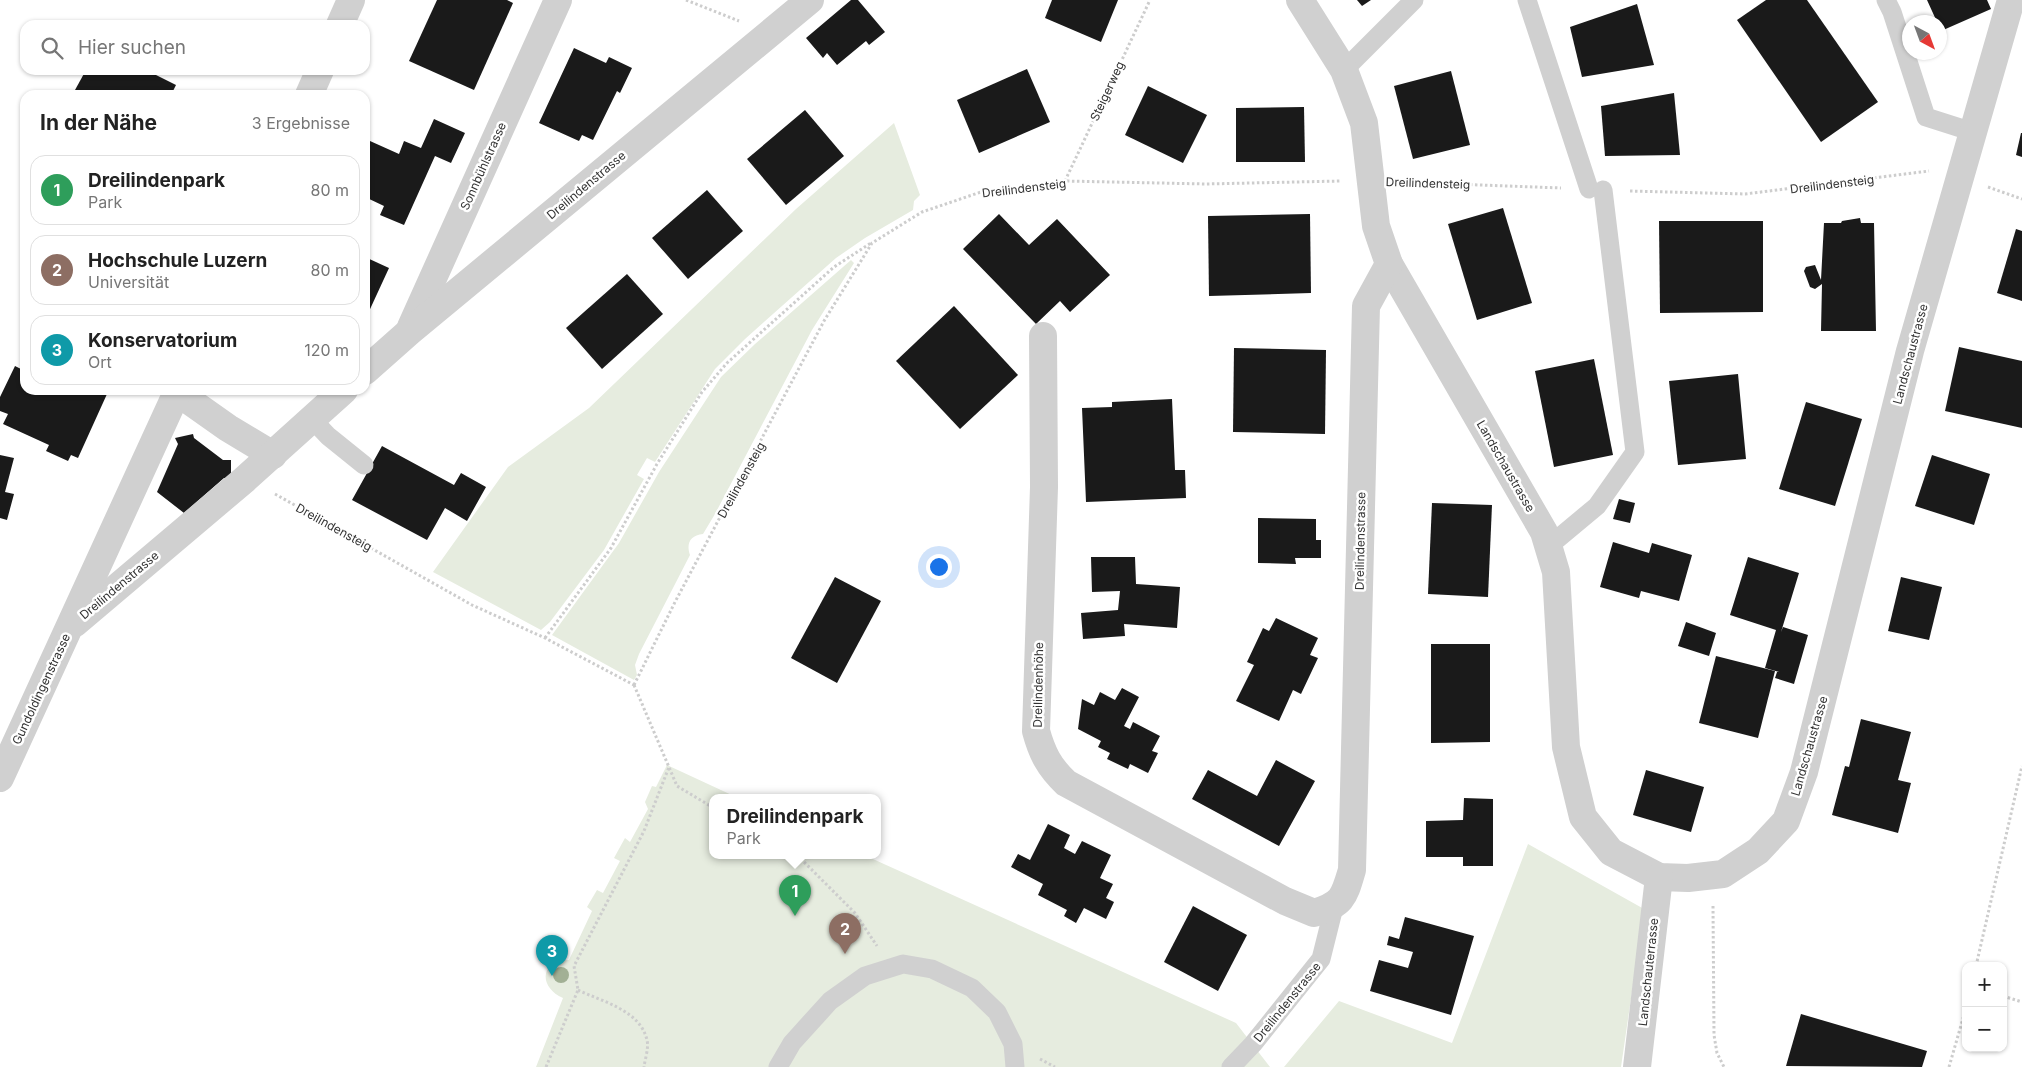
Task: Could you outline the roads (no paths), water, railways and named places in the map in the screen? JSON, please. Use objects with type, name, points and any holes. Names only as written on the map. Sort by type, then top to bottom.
[{"type":"street","points":[[342,20],[351,0]]},
{"type":"street","name":"Sonnbühlstrasse","points":[[409,332],[558,0]]},
{"type":"street","name":"Dreilindenstrasse","points":[[370,367],[409,332],[810,0]]},
{"type":"street","points":[[1300,0],[1344,70],[1364,123],[1376,226],[1389,264]]},
{"type":"street","name":"Landschaustrasse","points":[[1389,264],[1544,532],[1549,546],[1556,572],[1566,747],[1583,818],[1611,852],[1659,877],[1688,878],[1723,874],[1758,851],[1786,821],[1804,772],[1910,351],[2011,0]]},
{"type":"street","points":[[311,90],[318,75]]},
{"type":"street","name":"Dreilindenstrasse","points":[[1334,907],[1346,892],[1352,870],[1366,306],[1389,264]]},
{"type":"street","name":"Dreilindenhöhe","points":[[1044,336],[1044,487],[1036,731],[1042,752],[1052,770],[1066,783],[1285,901],[1314,913],[1334,907]]},
{"type":"street","name":"Dreilindenstrasse","points":[[70,627],[112,531],[176,395]]},
{"type":"street","name":"Dreilindenstrasse","points":[[183,395],[228,428],[273,455]]},
{"type":"street","name":"Dreilindenstrasse","points":[[70,627],[273,455],[338,395]]},
{"type":"street","name":"Gundoldingenstrasse","points":[[0,778],[70,627]]},
{"type":"street","name":"Landschauterrasse","points":[[1637,1067],[1659,877]]},
{"type":"lane","points":[[1344,70],[1414,0]]},
{"type":"lane","points":[[1527,0],[1596,190],[1635,452],[1597,506],[1549,546]]},
{"type":"lane","points":[[1886,0],[1892,12],[1926,117],[1973,132]]},
{"type":"lane","points":[[312,419],[328,436],[364,466]]},
{"type":"lane","name":"Dreilindenstrasse","points":[[1231,1067],[1253,1044],[1321,959],[1334,907]]},
{"type":"lane","points":[[778,1067],[792,1043],[830,1001],[865,976],[903,964],[932,969],[972,988],[997,1012],[1013,1044],[1014,1067]]},
{"type":"place","name":"Dreilindenpark","points":[[795,916]]},
{"type":"place","name":"Hochschule Luzern","points":[[845,954]]},
{"type":"place","name":"Konservatorium","points":[[552,976]]}]
